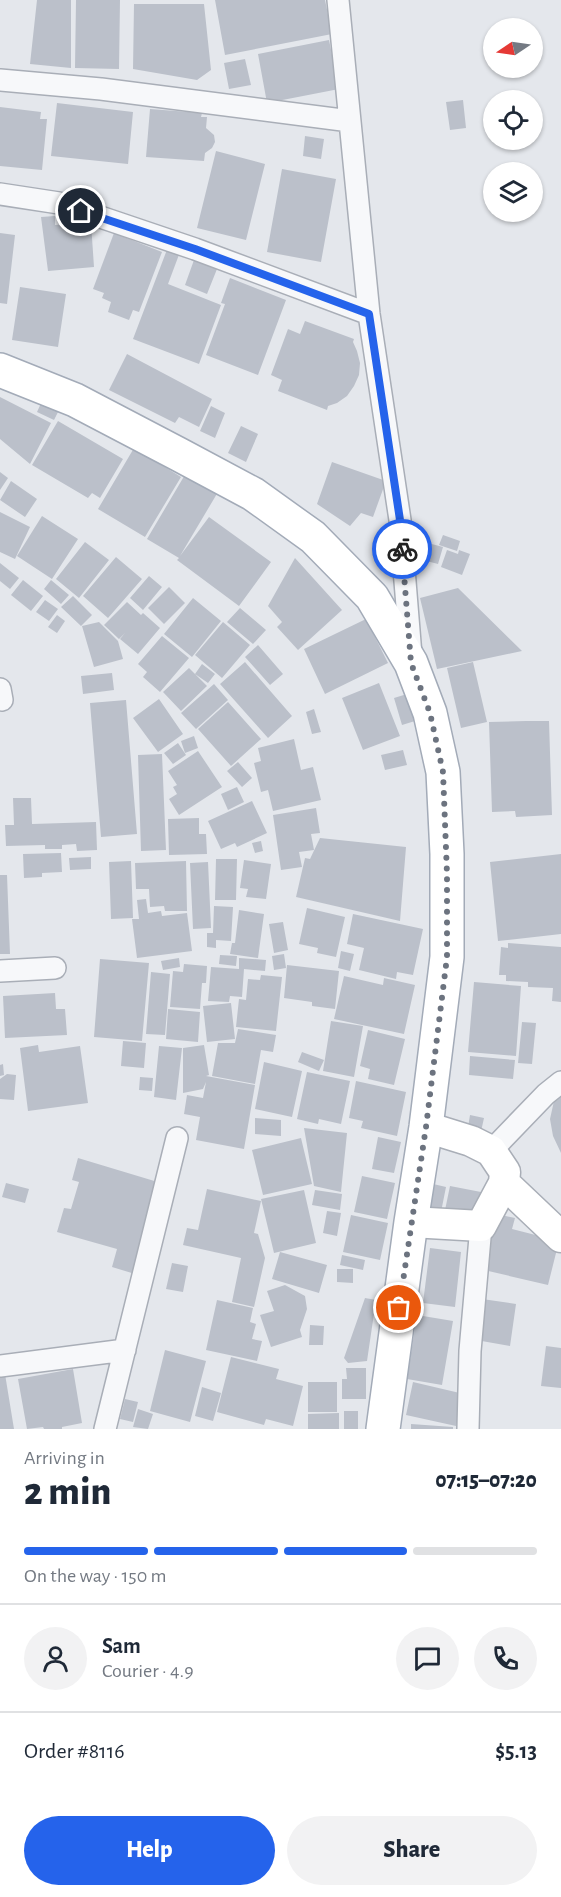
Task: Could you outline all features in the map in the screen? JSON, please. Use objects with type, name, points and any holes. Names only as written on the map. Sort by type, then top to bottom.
[{"type":"main road","points":[[0,370],[75,399],[253,494],[313,537],[372,597],[411,663],[430,713],[443,772],[447,854],[447,957],[426,1127],[383,1429]]},
{"type":"street","points":[[338,0],[369,314],[400,520],[411,663]]},
{"type":"street","points":[[0,80],[100,89],[350,121]]},
{"type":"street","points":[[0,194],[70,207],[195,249],[369,314]]},
{"type":"street","points":[[0,971],[55,968]]},
{"type":"street","points":[[491,1150],[546,1094],[561,1082]]},
{"type":"street","points":[[426,1127],[471,1141],[491,1150],[505,1172],[504,1183],[481,1226],[470,1351],[468,1429]]},
{"type":"street","points":[[105,1429],[177,1138]]},
{"type":"street","points":[[504,1183],[561,1237]]},
{"type":"street","points":[[411,1222],[481,1226]]},
{"type":"street","points":[[0,1366],[125,1350]]},
{"type":"building","points":[[37,0],[71,0],[71,68],[30,64]]},
{"type":"building","points":[[76,0],[120,0],[119,69],[75,68]]},
{"type":"building","points":[[215,0],[325,0],[332,34],[225,55]]},
{"type":"building","points":[[134,4],[204,4],[211,70],[197,80],[133,69]]},
{"type":"building","points":[[329,40],[339,89],[267,103],[258,54]]},
{"type":"building","points":[[245,59],[251,85],[229,89],[224,63]]},
{"type":"building","points":[[463,100],[466,128],[450,130],[446,102]]},
{"type":"building","points":[[57,103],[133,112],[128,164],[51,156]]},
{"type":"building","points":[[0,107],[41,112],[40,119],[47,119],[42,170],[0,166]]},
{"type":"building","points":[[150,109],[202,113],[201,117],[207,117],[206,128],[214,135],[215,142],[212,148],[205,153],[204,161],[146,157]]},
{"type":"building","points":[[305,136],[324,139],[321,159],[303,156]]},
{"type":"building","points":[[216,151],[265,164],[246,240],[197,228]]},
{"type":"building","points":[[282,169],[336,179],[321,262],[267,252]]},
{"type":"building","points":[[55,216],[55,225],[91,223],[94,267],[48,271],[41,217]]},
{"type":"building","points":[[0,233],[15,235],[7,304],[0,303]]},
{"type":"building","points":[[114,233],[162,252],[139,312],[133,310],[129,320],[108,312],[111,302],[102,298],[104,293],[93,289]]},
{"type":"building","points":[[168,247],[180,252],[168,284],[221,305],[199,364],[133,339]]},
{"type":"building","points":[[194,260],[217,269],[207,294],[185,285]]},
{"type":"building","points":[[230,278],[286,300],[258,375],[206,355],[225,304],[221,303]]},
{"type":"building","points":[[20,287],[66,294],[58,347],[12,340]]},
{"type":"building","points":[[305,321],[354,339],[360,363],[359,375],[347,396],[328,406],[327,410],[278,391],[282,380],[271,375],[288,329],[300,334]]},
{"type":"building","points":[[127,354],[212,399],[199,427],[179,417],[175,423],[109,390]]},
{"type":"building","points":[[0,397],[51,423],[30,464],[0,439]]},
{"type":"building","points":[[43,399],[60,408],[54,420],[37,412]]},
{"type":"building","points":[[211,406],[225,413],[215,438],[200,431]]},
{"type":"building","points":[[58,421],[123,459],[100,498],[92,493],[88,498],[32,465]]},
{"type":"building","points":[[241,426],[258,434],[246,462],[228,453]]},
{"type":"building","points":[[134,448],[181,477],[145,537],[98,509]]},
{"type":"building","points":[[332,462],[386,481],[373,517],[361,513],[350,526],[317,504]]},
{"type":"building","points":[[0,472],[8,478],[0,490]]},
{"type":"building","points":[[186,473],[218,492],[180,556],[209,517],[271,562],[239,606],[177,560],[179,558],[147,539]]},
{"type":"building","points":[[11,481],[37,499],[25,517],[0,500]]},
{"type":"building","points":[[0,512],[30,527],[15,559],[0,552]]},
{"type":"building","points":[[42,516],[78,539],[52,579],[17,556]]},
{"type":"building","points":[[443,535],[460,541],[457,551],[439,545]]},
{"type":"building","points":[[85,542],[109,560],[79,598],[56,579]]},
{"type":"building","points":[[424,542],[443,547],[438,564],[419,559]]},
{"type":"building","points":[[447,550],[458,554],[459,550],[470,554],[462,575],[441,567]]},
{"type":"building","points":[[116,557],[142,579],[108,618],[83,596]]},
{"type":"building","points":[[295,558],[342,610],[298,650],[277,627],[282,622],[268,606]]},
{"type":"building","points":[[0,563],[19,578],[10,589],[0,581]]},
{"type":"building","points":[[149,576],[162,587],[143,610],[130,598]]},
{"type":"building","points":[[23,580],[43,596],[31,611],[11,595]]},
{"type":"building","points":[[51,580],[69,595],[61,604],[44,589]]},
{"type":"building","points":[[169,587],[185,603],[164,624],[148,608]]},
{"type":"building","points":[[458,588],[522,651],[437,669],[420,598]]},
{"type":"building","points":[[73,596],[92,615],[81,626],[61,607]]},
{"type":"building","points":[[193,598],[221,621],[192,657],[164,634]]},
{"type":"building","points":[[45,600],[58,609],[49,621],[36,612]]},
{"type":"building","points":[[127,602],[160,628],[138,654],[120,639],[125,633],[119,639],[104,625]]},
{"type":"building","points":[[240,608],[266,630],[253,644],[227,622]]},
{"type":"building","points":[[57,615],[65,621],[57,633],[48,627]]},
{"type":"building","points":[[366,619],[388,663],[325,694],[304,649]]},
{"type":"building","points":[[99,622],[118,641],[123,659],[94,667],[82,626]]},
{"type":"building","points":[[223,622],[250,645],[222,678],[195,655]]},
{"type":"building","points":[[162,636],[189,658],[160,692],[143,677],[147,672],[138,664]]},
{"type":"building","points":[[258,645],[283,674],[270,685],[245,657]]},
{"type":"building","points":[[245,662],[292,716],[268,738],[220,684]]},
{"type":"building","points":[[473,662],[487,722],[461,728],[447,668]]},
{"type":"building","points":[[202,664],[215,674],[208,683],[195,674]]},
{"type":"building","points":[[189,668],[207,686],[181,711],[163,692]]},
{"type":"building","points":[[112,673],[114,690],[83,694],[81,676]]},
{"type":"building","points":[[379,683],[400,736],[363,750],[342,698]]},
{"type":"building","points":[[214,684],[228,700],[196,729],[181,713]]},
{"type":"building","points":[[407,694],[415,721],[402,725],[394,698]]},
{"type":"building","points":[[159,699],[183,734],[158,752],[133,718]]},
{"type":"building","points":[[126,700],[137,834],[101,837],[90,703]]},
{"type":"building","points":[[228,702],[261,739],[231,766],[198,729]]},
{"type":"building","points":[[314,709],[321,732],[312,734],[306,712]]},
{"type":"building","points":[[549,721],[552,815],[516,817],[515,811],[492,812],[489,722]]},
{"type":"building","points":[[194,736],[198,748],[185,753],[181,741]]},
{"type":"building","points":[[294,739],[301,770],[313,767],[321,800],[273,811],[268,790],[261,792],[254,763],[261,761],[258,748]]},
{"type":"building","points":[[178,743],[186,755],[173,764],[164,753]]},
{"type":"building","points":[[403,750],[407,765],[385,770],[381,755]]},
{"type":"building","points":[[198,751],[222,787],[179,815],[169,799],[177,794],[173,787],[177,785],[168,771]]},
{"type":"building","points":[[162,754],[166,850],[141,851],[138,755]]},
{"type":"building","points":[[238,762],[252,778],[242,787],[227,771]]},
{"type":"building","points":[[237,787],[244,802],[228,810],[221,794]]},
{"type":"building","points":[[13,798],[31,798],[32,824],[96,822],[97,850],[77,851],[76,844],[62,845],[62,849],[45,849],[45,845],[6,846],[5,825],[14,825]]},
{"type":"building","points":[[252,801],[267,833],[237,847],[235,843],[221,849],[208,821]]},
{"type":"building","points":[[316,808],[320,833],[311,834],[314,850],[299,852],[302,867],[281,870],[273,815]]},
{"type":"building","points":[[199,818],[199,834],[206,834],[207,854],[169,855],[168,819]]},
{"type":"building","points":[[320,838],[406,847],[400,921],[296,897],[305,858],[310,859]]},
{"type":"building","points":[[261,841],[263,851],[255,853],[252,843]]},
{"type":"building","points":[[61,853],[62,872],[42,873],[42,877],[24,878],[23,854]]},
{"type":"building","points":[[561,854],[561,934],[498,941],[490,862]]},
{"type":"building","points":[[91,857],[91,869],[70,870],[69,858]]},
{"type":"building","points":[[216,859],[237,859],[236,900],[215,900]]},
{"type":"building","points":[[244,860],[271,864],[266,899],[246,897],[248,889],[240,888]]},
{"type":"building","points":[[131,861],[133,918],[111,919],[109,862]]},
{"type":"building","points":[[186,861],[187,911],[165,911],[164,906],[150,907],[149,889],[136,889],[135,863]]},
{"type":"building","points":[[208,862],[211,928],[193,929],[190,863]]},
{"type":"building","points":[[0,875],[7,875],[10,954],[0,954]]},
{"type":"building","points":[[146,899],[148,913],[161,911],[162,916],[187,913],[192,951],[137,958],[132,919],[139,919],[137,900]]},
{"type":"building","points":[[214,906],[233,907],[231,941],[216,940],[216,948],[207,947],[207,933],[213,933]]},
{"type":"building","points":[[307,908],[345,917],[336,957],[317,953],[318,948],[299,944]]},
{"type":"building","points":[[239,910],[264,914],[258,958],[230,954],[232,943],[235,943]]},
{"type":"building","points":[[353,914],[423,929],[413,975],[397,972],[396,979],[359,970],[364,948],[347,944]]},
{"type":"building","points":[[283,922],[288,950],[274,953],[269,924]]},
{"type":"building","points":[[508,943],[561,947],[561,1002],[552,1001],[553,988],[528,987],[528,982],[506,981],[506,975],[499,975],[501,947],[508,948]]},
{"type":"building","points":[[341,951],[354,954],[350,971],[338,968]]},
{"type":"building","points":[[284,954],[286,968],[274,970],[272,956]]},
{"type":"building","points":[[220,955],[237,956],[236,966],[219,964]]},
{"type":"building","points":[[179,958],[180,967],[163,970],[161,961]]},
{"type":"building","points":[[239,958],[266,960],[265,971],[244,969],[242,997],[230,996],[229,1002],[208,1001],[211,967],[239,969]]},
{"type":"building","points":[[100,959],[149,963],[142,1041],[94,1037]]},
{"type":"building","points":[[184,964],[207,966],[206,983],[202,983],[200,1009],[170,1007],[173,971],[183,972]]},
{"type":"building","points":[[287,965],[339,971],[335,1009],[312,1006],[312,1002],[284,998]]},
{"type":"building","points":[[151,972],[170,974],[165,1035],[146,1034]]},
{"type":"building","points":[[261,975],[282,977],[276,1031],[236,1027],[239,999],[246,1000],[248,979],[260,980]]},
{"type":"building","points":[[344,976],[383,985],[384,978],[415,985],[404,1034],[334,1019]]},
{"type":"building","points":[[474,982],[521,986],[516,1056],[468,1052]]},
{"type":"building","points":[[55,993],[56,1009],[65,1009],[67,1035],[5,1038],[3,996]]},
{"type":"building","points":[[231,1003],[235,1039],[207,1042],[203,1006]]},
{"type":"building","points":[[168,1009],[200,1012],[198,1042],[166,1039]]},
{"type":"building","points":[[331,1021],[363,1026],[354,1077],[323,1071]]},
{"type":"building","points":[[522,1022],[536,1023],[532,1064],[518,1063]]},
{"type":"building","points":[[238,1029],[276,1035],[273,1052],[261,1050],[255,1084],[212,1076],[218,1043],[235,1043]]},
{"type":"building","points":[[368,1030],[405,1039],[394,1085],[368,1079],[370,1069],[360,1066]]},
{"type":"building","points":[[123,1041],[146,1043],[144,1068],[121,1066]]},
{"type":"building","points":[[38,1045],[39,1052],[80,1046],[88,1103],[28,1111],[20,1048]]},
{"type":"building","points":[[204,1045],[209,1075],[206,1076],[255,1085],[244,1149],[196,1140],[200,1117],[184,1114],[187,1095],[203,1098],[206,1082],[203,1089],[183,1093],[183,1048]]},
{"type":"building","points":[[159,1046],[182,1048],[176,1100],[154,1097]]},
{"type":"building","points":[[302,1052],[324,1060],[319,1071],[298,1062]]},
{"type":"building","points":[[470,1056],[515,1060],[513,1079],[469,1075]]},
{"type":"building","points":[[264,1062],[302,1071],[292,1117],[255,1109]]},
{"type":"building","points":[[3,1064],[4,1075],[0,1076],[0,1065]]},
{"type":"building","points":[[307,1072],[350,1081],[341,1124],[319,1119],[318,1124],[297,1119]]},
{"type":"building","points":[[7,1074],[16,1075],[14,1100],[0,1099],[0,1079]]},
{"type":"building","points":[[140,1077],[153,1078],[152,1091],[139,1090]]},
{"type":"building","points":[[356,1081],[406,1092],[397,1136],[361,1128],[363,1121],[349,1118]]},
{"type":"building","points":[[561,1091],[561,1153],[553,1136],[550,1119],[554,1101]]},
{"type":"building","points":[[470,1115],[484,1118],[480,1136],[467,1133]]},
{"type":"building","points":[[255,1118],[281,1120],[281,1136],[255,1134]]},
{"type":"building","points":[[304,1128],[347,1133],[341,1192],[314,1186]]},
{"type":"building","points":[[378,1137],[401,1142],[394,1173],[372,1169]]},
{"type":"building","points":[[301,1138],[312,1184],[263,1195],[252,1150]]},
{"type":"building","points":[[78,1158],[161,1183],[135,1274],[112,1267],[117,1249],[57,1232],[64,1208],[71,1209],[79,1182],[72,1180]]},
{"type":"building","points":[[362,1176],[395,1183],[387,1219],[354,1212]]},
{"type":"building","points":[[6,1183],[29,1189],[25,1203],[2,1197]]},
{"type":"building","points":[[429,1183],[446,1187],[440,1217],[423,1214]]},
{"type":"building","points":[[450,1186],[481,1192],[475,1222],[444,1215]]},
{"type":"building","points":[[207,1189],[261,1201],[254,1233],[258,1234],[265,1258],[254,1307],[232,1302],[241,1258],[183,1245],[187,1228],[198,1230]]},
{"type":"building","points":[[304,1190],[316,1243],[274,1253],[261,1199]]},
{"type":"building","points":[[315,1190],[342,1194],[340,1210],[312,1205]]},
{"type":"building","points":[[327,1211],[341,1213],[337,1236],[323,1233]]},
{"type":"building","points":[[497,1214],[515,1218],[512,1229],[559,1241],[548,1285],[484,1270]]},
{"type":"building","points":[[351,1215],[388,1223],[380,1260],[343,1252]]},
{"type":"building","points":[[430,1248],[461,1252],[455,1307],[423,1303]]},
{"type":"building","points":[[280,1252],[327,1265],[319,1293],[272,1279]]},
{"type":"building","points":[[342,1255],[365,1260],[363,1270],[340,1265]]},
{"type":"building","points":[[172,1263],[188,1266],[183,1292],[166,1289]]},
{"type":"building","points":[[337,1269],[353,1269],[353,1283],[337,1282]]},
{"type":"building","points":[[285,1285],[305,1296],[307,1309],[300,1330],[302,1337],[271,1347],[260,1315],[274,1311],[267,1291]]},
{"type":"building","points":[[365,1298],[376,1300],[367,1361],[348,1363],[344,1358]]},
{"type":"building","points":[[482,1299],[516,1304],[510,1346],[476,1340]]},
{"type":"building","points":[[217,1300],[253,1308],[250,1322],[256,1324],[252,1339],[262,1341],[257,1361],[206,1350]]},
{"type":"building","points":[[417,1315],[453,1321],[442,1385],[407,1379]]},
{"type":"building","points":[[310,1325],[324,1326],[323,1345],[309,1345]]},
{"type":"building","points":[[546,1346],[561,1348],[561,1388],[541,1386]]},
{"type":"building","points":[[165,1350],[206,1361],[190,1422],[150,1411]]},
{"type":"building","points":[[231,1357],[279,1369],[276,1379],[303,1386],[293,1426],[266,1419],[264,1425],[217,1412]]},
{"type":"building","points":[[346,1368],[366,1368],[366,1399],[342,1399],[342,1379],[347,1379]]},
{"type":"building","points":[[73,1369],[82,1423],[62,1427],[62,1429],[44,1429],[43,1427],[27,1429],[18,1379]]},
{"type":"building","points":[[5,1374],[14,1429],[0,1429],[0,1375]]},
{"type":"building","points":[[308,1382],[337,1382],[337,1412],[308,1412]]},
{"type":"building","points":[[413,1382],[464,1394],[456,1426],[406,1415]]},
{"type":"building","points":[[202,1387],[221,1393],[213,1421],[195,1416]]},
{"type":"building","points":[[125,1399],[138,1402],[133,1422],[120,1419]]},
{"type":"building","points":[[138,1409],[153,1414],[148,1429],[133,1427]]},
{"type":"building","points":[[344,1411],[358,1411],[358,1429],[344,1429]]},
{"type":"building","points":[[339,1413],[339,1429],[308,1429],[308,1414]]},
{"type":"building","points":[[411,1424],[453,1427],[453,1429],[411,1429]]},
{"type":"way so far","points":[[399,1308],[426,1127],[447,957],[447,854],[443,772],[430,713],[411,663],[402,549]]},
{"type":"route","points":[[81,211],[195,249],[369,314],[400,520],[402,549]]}]
